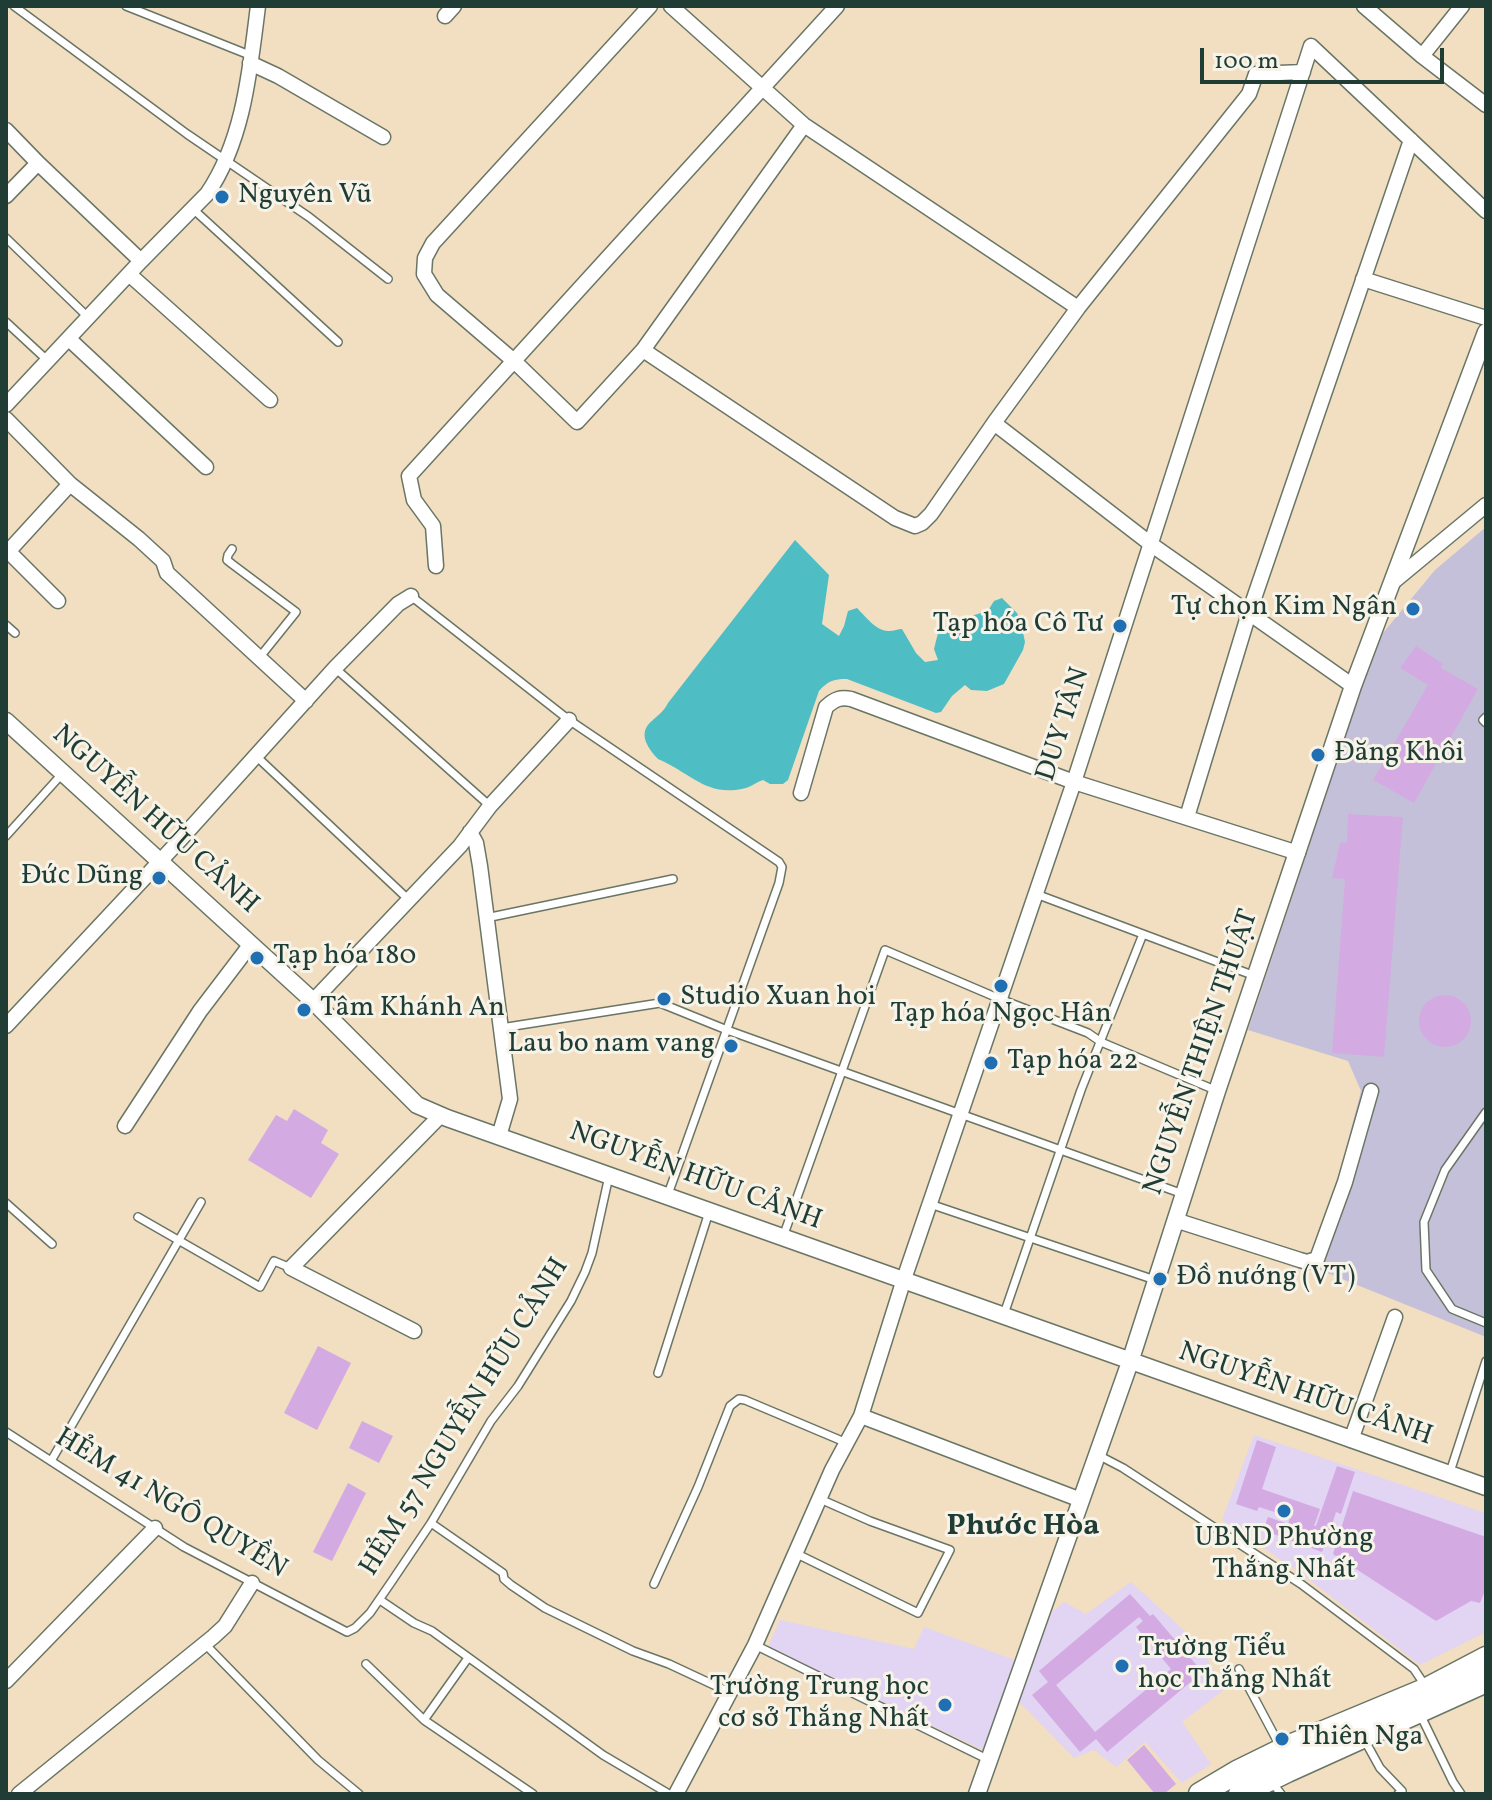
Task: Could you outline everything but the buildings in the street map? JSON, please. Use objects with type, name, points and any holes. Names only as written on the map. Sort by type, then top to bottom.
[{"type":"main road","points":[[1203,1793],[1282,1750],[1427,1689],[1486,1658]]},
{"type":"main road","points":[[1240,1794],[1275,1787],[1363,1737],[1486,1681]]},
{"type":"street","points":[[6,405],[207,194],[220,175],[246,91],[258,6]]},
{"type":"street","points":[[650,6],[433,243],[425,258],[424,274],[437,295],[514,361],[577,422],[643,350],[804,125]]},
{"type":"street","points":[[671,6],[804,125],[1078,308]]},
{"type":"street","points":[[436,566],[433,526],[414,500],[409,476],[837,6]]},
{"type":"street","points":[[1364,6],[1486,105]]},
{"type":"street","points":[[1422,56],[1462,6]]},
{"type":"street","name":"DUY TÂN","points":[[676,1794],[755,1645],[819,1499],[861,1416],[929,1204],[1152,545],[1311,46],[1411,140]]},
{"type":"street","points":[[251,59],[383,137]]},
{"type":"street","points":[[643,350],[895,518],[915,526],[931,514],[1078,308],[1249,94],[1256,74],[1303,72]]},
{"type":"street","points":[[6,130],[141,261]]},
{"type":"street","points":[[1187,817],[1249,613],[1411,140],[1486,211]]},
{"type":"street","points":[[6,196],[38,163]]},
{"type":"street","points":[[130,275],[270,400]]},
{"type":"street","points":[[1363,279],[1486,318]]},
{"type":"street","name":"NGUYỄN THIỆN THUẬT","points":[[977,1794],[1130,1362],[1353,686],[1486,332]]},
{"type":"street","points":[[69,339],[206,467]]},
{"type":"street","points":[[6,419],[70,484],[163,561],[167,573],[306,701]]},
{"type":"street","points":[[994,423],[1152,545],[1353,686]]},
{"type":"street","points":[[58,601],[7,552],[70,484]]},
{"type":"street","points":[[1393,582],[1486,505]]},
{"type":"street","points":[[6,1026],[335,668],[403,599],[411,596]]},
{"type":"street","points":[[801,793],[826,707],[842,698],[866,704],[1074,782],[1298,853]]},
{"type":"street","points":[[313,1001],[460,846],[490,806],[569,720]]},
{"type":"street","name":"NGUYỄN HỮU CẢNH","points":[[6,721],[313,1001],[417,1105],[667,1197],[1486,1487]]},
{"type":"street","points":[[470,832],[476,843],[510,1099],[499,1136]]},
{"type":"street","points":[[125,1126],[200,1011],[251,944]]},
{"type":"street","points":[[1175,1220],[1307,1262],[1317,1259],[1345,1182],[1371,1091]]},
{"type":"street","points":[[414,1331],[291,1268],[441,1115]]},
{"type":"street","points":[[1351,1440],[1395,1317]]},
{"type":"street","points":[[861,1416],[1081,1500]]},
{"type":"street","points":[[6,1681],[155,1528]]},
{"type":"street","points":[[19,1794],[225,1626],[252,1583]]},
{"type":"lane","points":[[14,6],[187,134],[309,217],[388,279]]},
{"type":"lane","points":[[126,6],[251,59]]},
{"type":"lane","points":[[193,209],[338,342]]},
{"type":"lane","points":[[6,238],[89,318]]},
{"type":"lane","points":[[6,322],[47,360]]},
{"type":"lane","points":[[232,549],[227,560],[296,612],[259,658]]},
{"type":"lane","points":[[411,596],[569,720],[779,862],[782,867],[779,883],[667,1197]]},
{"type":"lane","points":[[6,625],[15,633]]},
{"type":"lane","points":[[335,668],[490,806]]},
{"type":"lane","points":[[256,756],[409,900]]},
{"type":"lane","points":[[6,836],[63,773]]},
{"type":"lane","points":[[486,918],[673,879]]},
{"type":"lane","points":[[1036,894],[1255,976]]},
{"type":"lane","points":[[1003,1317],[1061,1149],[1143,934]]},
{"type":"lane","points":[[783,1238],[885,950],[1088,1033],[1101,1042],[1217,1091]]},
{"type":"lane","points":[[501,1028],[660,1003],[1183,1194]]},
{"type":"lane","points":[[1486,1112],[1445,1170],[1424,1222],[1426,1270],[1452,1309],[1486,1323]]},
{"type":"lane","name":"HẺM 57 NGUYỄN HỮU CẢNH","points":[[355,1628],[380,1600],[431,1523],[491,1421],[518,1386],[571,1301],[592,1253],[609,1176]]},
{"type":"lane","points":[[51,1461],[201,1202]]},
{"type":"lane","points":[[6,1203],[52,1244]]},
{"type":"lane","points":[[929,1204],[1155,1280]]},
{"type":"lane","points":[[658,1373],[709,1212]]},
{"type":"lane","points":[[138,1217],[260,1287],[274,1261],[291,1268]]},
{"type":"lane","points":[[1449,1474],[1486,1361]]},
{"type":"lane","points":[[654,1584],[730,1406],[739,1399],[847,1443]]},
{"type":"lane","points":[[6,1443],[9,1433]]},
{"type":"lane","name":"HẺM 41 NGÔ QUYỀN","points":[[9,1433],[184,1547],[347,1632],[355,1628]]},
{"type":"lane","points":[[1097,1455],[1123,1468],[1301,1584],[1414,1669],[1427,1689]]},
{"type":"lane","points":[[795,1553],[918,1613],[950,1550],[819,1499]]},
{"type":"lane","points":[[431,1523],[503,1573],[504,1579],[511,1585],[545,1608],[633,1651],[731,1693]]},
{"type":"lane","points":[[380,1600],[432,1631],[603,1755],[669,1794]]},
{"type":"lane","points":[[205,1644],[318,1760],[359,1794]]},
{"type":"lane","points":[[755,1645],[989,1760]]},
{"type":"lane","points":[[424,1720],[468,1658]]},
{"type":"lane","points":[[366,1664],[424,1720],[533,1794]]},
{"type":"lane","points":[[1239,1669],[1282,1750]]},
{"type":"lane","points":[[1419,1712],[1461,1794]]},
{"type":"lane","points":[[1363,1737],[1380,1768],[1402,1791],[1398,1794]]},
{"type":"shaded area","points":[[1486,527],[1486,1337],[1315,1268],[1361,1091],[1348,1061],[1248,1030],[1378,639],[1435,570]]},
{"type":"shaded area","points":[[1254,1435],[1486,1513],[1486,1632],[1420,1665],[1303,1575],[1222,1520]]},
{"type":"shaded area","name":"Trường Tiểu học Thắng Nhất","points":[[1131,1582],[1198,1643],[1225,1689],[1182,1722],[1211,1764],[1182,1783],[1145,1742],[1116,1767],[1094,1750],[1074,1758],[1018,1701],[1052,1612],[1064,1602],[1086,1614]]},
{"type":"shaded area","name":"Trường Trung học cơ sở Thắng Nhất","points":[[780,1620],[914,1649],[924,1627],[1015,1660],[985,1751],[768,1647]]},
{"type":"water","points":[[795,540],[829,575],[822,624],[839,636],[848,611],[857,608],[880,629],[902,629],[925,662],[938,660],[934,649],[938,633],[952,621],[989,609],[994,601],[1002,598],[1017,613],[1025,642],[1023,650],[1004,684],[987,691],[971,690],[965,685],[952,696],[941,712],[936,713],[847,679],[831,681],[819,691],[788,780],[783,784],[770,784],[763,780],[732,790],[710,787],[658,759],[646,742],[645,730]]},
{"type":"place","name":"Nguyên Vũ","points":[[222,197]]},
{"type":"place","name":"Tự chọn Kim Ngân","points":[[1413,609]]},
{"type":"place","name":"Tạp hóa Cô Tư","points":[[1120,626]]},
{"type":"place","name":"Đăng Khôi","points":[[1318,755]]},
{"type":"place","name":"Đức Dũng","points":[[159,878]]},
{"type":"place","name":"Tạp hóa 180","points":[[257,958]]},
{"type":"place","name":"Tạp hóa Ngọc Hân","points":[[1001,986]]},
{"type":"place","name":"Studio Xuan hoi","points":[[664,999]]},
{"type":"place","name":"Tâm Khánh An","points":[[304,1010]]},
{"type":"place","name":"Lau bo nam vang","points":[[731,1046]]},
{"type":"place","name":"Tạp hóa 22","points":[[991,1063]]},
{"type":"place","name":"Đồ nướng (VT)","points":[[1160,1279]]},
{"type":"place","name":"UBND Phường Thắng Nhất","points":[[1284,1511]]},
{"type":"place","name":"Trường Tiểu học Thắng Nhất","points":[[1122,1666]]},
{"type":"place","name":"Trường Trung học cơ sở Thắng Nhất","points":[[945,1705]]},
{"type":"place","name":"Thiên Nga","points":[[1282,1739]]},
{"type":"district","name":"Phước Hòa","points":[[1023,1528]]}]
